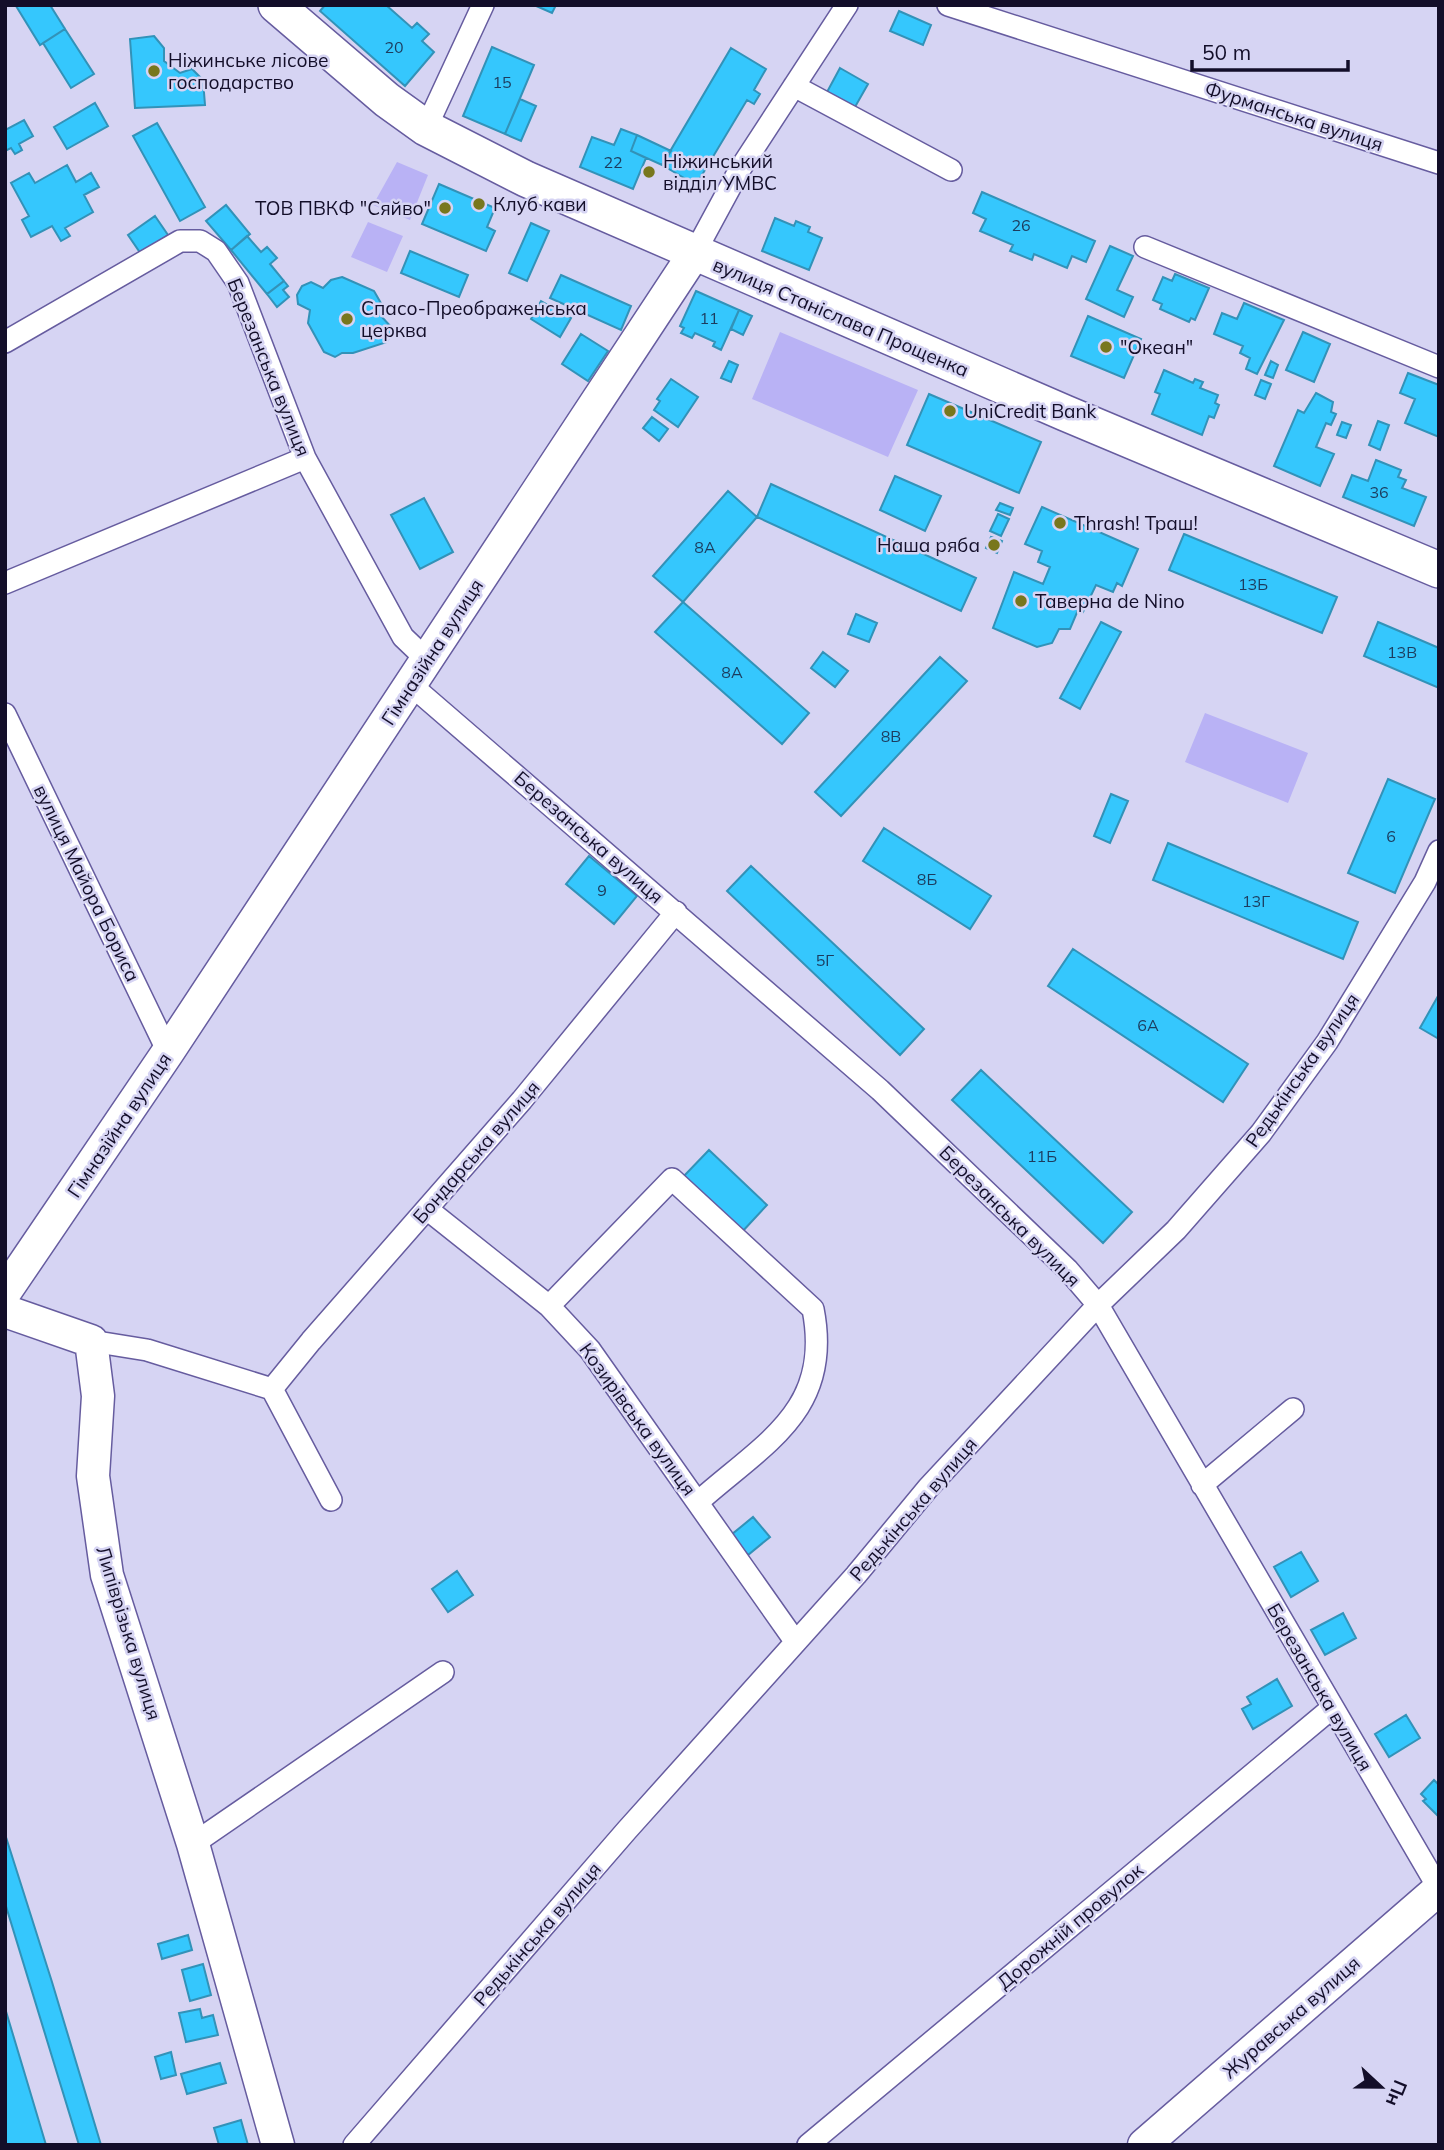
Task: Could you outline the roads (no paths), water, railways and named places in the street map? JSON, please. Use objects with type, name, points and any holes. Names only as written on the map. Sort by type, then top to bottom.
[{"type":"main road","name":"вулиця Станіслава Прощенка","points":[[276,5],[387,100],[426,128],[526,179],[694,254],[1439,570]]},
{"type":"street","points":[[426,128],[483,5]]},
{"type":"street","name":"Гімназійна вулиця","points":[[5,1292],[168,1052],[694,254],[740,169],[847,5]]},
{"type":"street","name":"Фурманська вулиця","points":[[948,5],[1439,163]]},
{"type":"street","points":[[794,86],[951,170]]},
{"type":"street","name":"Березанська вулиця","points":[[5,342],[180,241],[200,241],[216,251],[238,283],[306,458],[403,637],[419,672],[676,912],[880,1090],[1068,1270],[1098,1305],[1439,1889]]},
{"type":"street","points":[[1145,247],[1439,367]]},
{"type":"street","points":[[5,583],[306,458]]},
{"type":"street","name":"вулиця Майора Бориса","points":[[5,714],[168,1052]]},
{"type":"street","name":"Редькінська вулиця","points":[[354,2145],[795,1641],[856,1575],[928,1488],[1098,1305],[1176,1230],[1261,1133],[1327,1042],[1425,882],[1439,851]]},
{"type":"street","name":"Бондарська вулиця","points":[[272,1389],[522,1100],[676,912]]},
{"type":"street","name":"Козирівська вулиця","points":[[549,1306],[672,1180],[813,1309],[816,1370],[805,1398],[792,1419],[698,1502]]},
{"type":"street","name":"Козирівська вулиця","points":[[427,1209],[549,1306],[597,1359],[795,1641]]},
{"type":"street","points":[[5,1311],[91,1342],[147,1350],[272,1389],[331,1500]]},
{"type":"street","name":"Липіврізька вулиця","points":[[91,1342],[98,1396],[93,1476],[107,1575],[193,1844],[278,2145]]},
{"type":"street","points":[[1202,1485],[1293,1409]]},
{"type":"street","points":[[193,1844],[443,1672]]},
{"type":"street","name":"Дорожній провулок","points":[[808,2145],[1332,1708]]},
{"type":"street","name":"Журавська вулиця","points":[[1143,2145],[1439,1889]]},
{"type":"place","name":"Ніжинське лісове господарство","points":[[154,71]]},
{"type":"place","name":"Ніжинський відділ УМВС","points":[[649,172]]},
{"type":"place","name":"Клуб кави","points":[[479,204]]},
{"type":"place","name":"ТОВ ПВКФ \"Сяйво\"","points":[[445,208]]},
{"type":"place","name":"Спасо-Преображенська церква","points":[[347,319]]},
{"type":"place","name":"\"Океан\"","points":[[1106,347]]},
{"type":"place","name":"UniCredit Bank","points":[[950,411]]},
{"type":"place","name":"Thrash! Траш!","points":[[1060,523]]},
{"type":"place","name":"Наша ряба","points":[[994,545]]},
{"type":"place","name":"Таверна de Nino","points":[[1021,601]]}]
